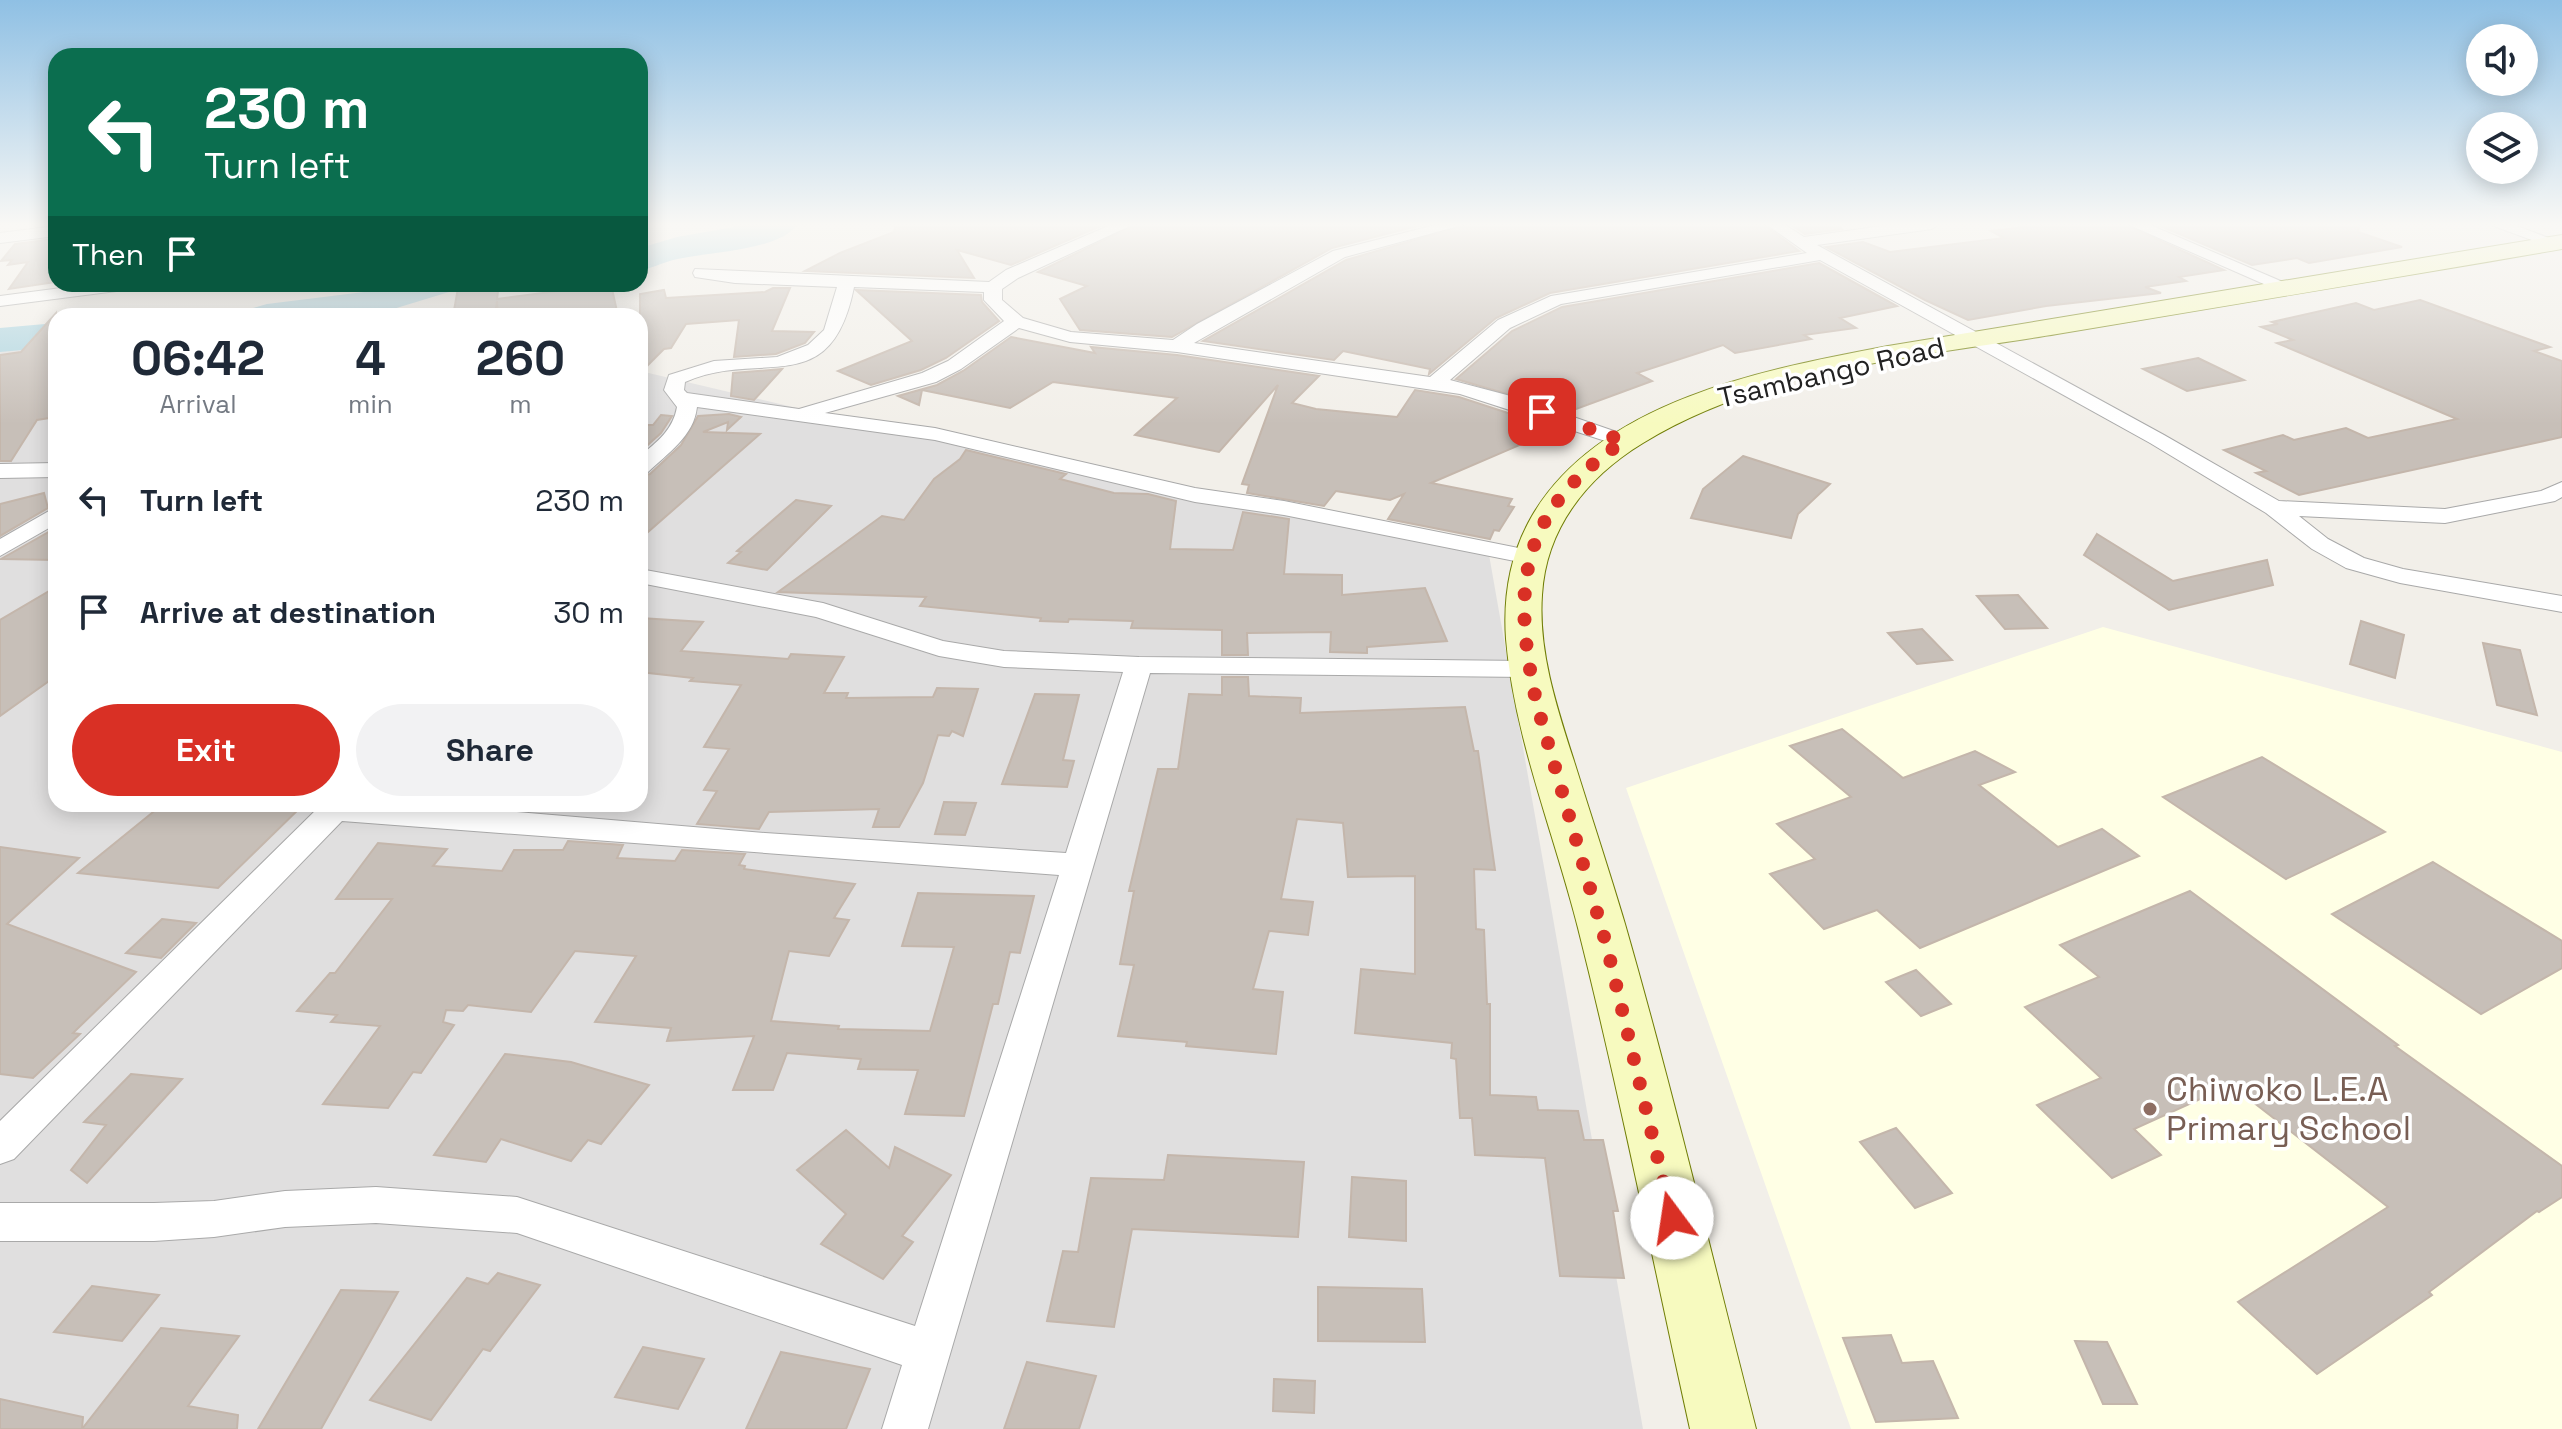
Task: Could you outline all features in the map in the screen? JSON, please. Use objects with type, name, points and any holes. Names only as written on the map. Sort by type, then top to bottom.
[{"type":"street","points":[[648,459],[687,418],[687,407],[674,390],[676,379],[684,374],[799,356],[831,334],[844,291]]},
{"type":"street","points":[[993,291],[993,300],[1002,312],[1017,322],[1070,337],[1177,346],[1435,383],[1515,403],[1624,441]]},
{"type":"street","points":[[1177,346],[1270,291]]},
{"type":"street","points":[[1435,383],[1504,324],[1557,300],[1612,291]]},
{"type":"street","points":[[1889,291],[2274,508],[2320,544],[2376,570],[2562,604]]},
{"type":"street","name":"Tsambango Road","points":[[1723,1429],[1607,947],[1529,669],[1523,613],[1530,557],[1546,517],[1558,498],[1588,467],[1624,441],[1699,403],[1739,389],[1823,368],[1979,339],[2272,291]]},
{"type":"street","points":[[0,301],[70,292]]},
{"type":"street","points":[[795,415],[922,380],[947,370],[999,329],[1017,322]]},
{"type":"street","points":[[678,398],[935,434],[1195,495],[1284,508],[1530,557]]},
{"type":"street","points":[[0,471],[48,470]]},
{"type":"street","points":[[2274,508],[2445,516],[2547,496],[2562,489]]},
{"type":"street","points":[[0,549],[48,519]]},
{"type":"street","points":[[648,578],[823,611],[939,648],[1004,659],[1139,665],[1529,669]]},
{"type":"street","points":[[905,1429],[1139,665]]},
{"type":"street","points":[[7,1132],[332,812]]},
{"type":"street","points":[[397,812],[765,844],[1078,865]]},
{"type":"street","points":[[0,1222],[154,1222],[214,1219],[285,1209],[376,1205],[517,1215],[930,1353]]},
{"type":"shaded area","points":[[48,335],[48,812],[648,812],[648,373],[856,422],[1144,477],[1488,549],[1643,1429],[0,1429],[0,339]]},
{"type":"shaded area","name":"Chiwoko L.E.A Primary School","points":[[2103,627],[2562,752],[2562,1429],[1851,1429],[1626,788]]},
{"type":"building","points":[[664,291],[666,298],[789,291],[772,331],[814,332],[805,343],[776,354],[734,357],[739,320],[686,324],[671,348],[664,349],[648,365],[648,308],[640,308],[640,294]]},
{"type":"building","points":[[857,291],[981,295],[982,302],[999,321],[946,358],[921,370],[871,385],[838,371],[912,341]]},
{"type":"building","points":[[1077,291],[1255,291],[1172,337],[1080,330],[1060,299]]},
{"type":"building","points":[[1292,291],[1564,291],[1550,293],[1496,318],[1429,374],[1430,369],[1343,351],[1334,360],[1203,341]]},
{"type":"building","points":[[1657,291],[1869,291],[1897,306],[1840,318],[1856,328],[1804,335],[1811,339],[1735,353],[1723,345],[1637,373],[1652,381],[1568,412],[1456,379],[1512,331],[1562,307]]},
{"type":"building","points":[[1908,291],[2161,293],[2046,306],[1968,320]]},
{"type":"building","points":[[457,292],[498,292],[497,299],[550,292],[613,292],[616,308],[497,308],[497,301],[496,308],[454,308]]},
{"type":"building","points":[[2420,300],[2550,347],[2534,351],[2562,361],[2562,437],[2299,495],[2256,473],[2266,471],[2224,450],[2283,435],[2294,440],[2346,428],[2368,438],[2457,419],[2277,343],[2293,340],[2261,327],[2356,303],[2374,310]]},
{"type":"building","points":[[48,322],[48,418],[37,420],[11,461],[0,461],[0,355],[21,352]]},
{"type":"building","points":[[1011,337],[1095,353],[1091,347],[1177,355],[1319,376],[1292,403],[1316,409],[1397,417],[1415,390],[1459,397],[1557,429],[1431,483],[1512,499],[1508,506],[1514,507],[1490,539],[1388,519],[1404,494],[1390,500],[1336,491],[1324,506],[1247,493],[1249,485],[1242,484],[1278,385],[1219,452],[1135,435],[1177,398],[1053,382],[1010,408],[922,390],[919,405],[898,396],[937,385],[963,371]]},
{"type":"building","points":[[2198,358],[2244,380],[2187,391],[2143,369]]},
{"type":"building","points":[[782,369],[754,400],[731,396],[733,373]]},
{"type":"building","points":[[729,414],[741,417],[727,430],[728,422],[703,432],[760,434],[648,532],[648,474],[681,445],[698,416]]},
{"type":"building","points":[[661,415],[672,416],[661,433],[648,445],[648,425],[653,425]]},
{"type":"building","points":[[966,450],[1066,474],[1060,479],[1114,493],[1148,494],[1176,501],[1170,549],[1233,550],[1243,512],[1289,519],[1284,574],[1342,575],[1342,595],[1425,588],[1447,641],[1367,647],[1367,653],[1330,652],[1331,632],[1247,633],[1248,655],[1222,655],[1222,630],[1131,628],[1133,621],[1040,621],[1041,618],[920,606],[926,597],[778,592],[882,516],[904,520],[934,479],[960,459]]},
{"type":"building","points":[[1743,456],[1830,484],[1798,514],[1791,538],[1691,518],[1703,489]]},
{"type":"building","points":[[44,493],[48,508],[0,536],[0,504]]},
{"type":"building","points":[[796,500],[831,506],[767,570],[728,563],[741,552],[737,551]]},
{"type":"building","points":[[48,532],[48,560],[1,559]]},
{"type":"building","points":[[2097,534],[2173,581],[2267,560],[2273,585],[2169,610],[2084,555]]},
{"type":"building","points":[[48,592],[48,682],[0,716],[0,620]]},
{"type":"building","points":[[2018,595],[2047,628],[2005,629],[1977,596]]},
{"type":"building","points":[[648,619],[703,622],[681,651],[788,659],[791,654],[844,657],[824,693],[848,693],[846,698],[933,697],[937,688],[978,689],[963,736],[952,731],[949,736],[938,735],[923,783],[899,827],[873,827],[879,809],[769,812],[759,829],[697,824],[717,791],[704,790],[729,749],[704,747],[741,685],[690,681],[693,678],[648,673]]},
{"type":"building","points":[[2361,621],[2404,635],[2395,678],[2350,664]]},
{"type":"building","points":[[1922,629],[1952,660],[1917,664],[1888,633]]},
{"type":"building","points":[[2483,643],[2520,650],[2537,715],[2497,705]]},
{"type":"building","points":[[1222,677],[1248,677],[1249,696],[1301,698],[1300,713],[1465,707],[1474,751],[1478,751],[1495,870],[1474,869],[1476,929],[1484,930],[1487,1004],[1490,1004],[1490,1095],[1536,1097],[1538,1110],[1578,1111],[1584,1140],[1603,1140],[1618,1211],[1613,1211],[1624,1278],[1560,1276],[1545,1158],[1475,1155],[1472,1118],[1460,1118],[1456,1059],[1451,1058],[1452,1043],[1355,1033],[1361,969],[1415,974],[1415,876],[1348,877],[1343,823],[1297,819],[1281,899],[1313,902],[1308,935],[1269,931],[1253,989],[1283,992],[1276,1054],[1118,1036],[1134,965],[1120,964],[1134,891],[1129,891],[1158,769],[1178,769],[1189,694],[1222,695]]},
{"type":"building","points":[[1035,694],[1079,695],[1063,760],[1074,761],[1067,787],[1002,784]]},
{"type":"building","points":[[1842,729],[1903,778],[1975,751],[2015,772],[1979,785],[2058,847],[2102,829],[2139,856],[1920,948],[1877,910],[1824,929],[1770,874],[1815,859],[1777,824],[1851,797],[1790,746]]},
{"type":"building","points":[[2262,757],[2385,832],[2286,879],[2163,797]]},
{"type":"building","points":[[944,802],[976,803],[965,835],[935,834]]},
{"type":"building","points":[[153,812],[296,812],[218,888],[78,873]]},
{"type":"building","points":[[568,841],[623,845],[617,858],[675,861],[682,850],[745,854],[739,865],[745,866],[744,869],[855,884],[834,918],[849,920],[829,956],[789,951],[771,1021],[839,1026],[838,1029],[930,1031],[954,947],[902,946],[918,893],[1034,896],[1020,953],[1010,952],[998,1004],[993,1004],[964,1116],[905,1114],[918,1070],[858,1069],[861,1059],[787,1053],[773,1090],[733,1090],[754,1036],[667,1041],[671,1028],[595,1022],[636,956],[575,951],[531,1012],[468,1005],[463,1011],[446,1010],[443,1022],[454,1025],[421,1073],[413,1072],[388,1108],[323,1104],[380,1026],[331,1022],[337,1015],[297,1011],[330,973],[335,973],[392,899],[336,899],[378,843],[447,849],[433,866],[502,871],[514,850],[563,850]]},
{"type":"building","points":[[0,847],[79,858],[7,924],[136,972],[73,1033],[80,1034],[33,1078],[0,1074]]},
{"type":"building","points":[[2433,862],[2562,941],[2562,968],[2481,1014],[2332,914]]},
{"type":"building","points":[[2190,891],[2398,1045],[2395,1046],[2562,1166],[2562,1197],[2537,1211],[2429,1292],[2432,1295],[2317,1374],[2238,1302],[2388,1207],[2231,1085],[2134,1129],[2161,1155],[2112,1178],[2037,1105],[2101,1078],[2025,1007],[2099,977],[2060,945]]},
{"type":"building","points":[[162,919],[196,923],[161,958],[126,953]]},
{"type":"building","points":[[1916,970],[1951,1004],[1921,1016],[1886,982]]},
{"type":"building","points":[[505,1054],[571,1062],[649,1085],[601,1144],[588,1140],[571,1161],[501,1139],[486,1162],[434,1155]]},
{"type":"building","points":[[131,1074],[182,1079],[87,1183],[71,1170],[106,1125],[84,1122]]},
{"type":"building","points":[[1896,1128],[1952,1193],[1915,1208],[1860,1142]]},
{"type":"building","points":[[846,1130],[889,1168],[895,1147],[951,1175],[902,1236],[913,1242],[883,1279],[821,1244],[846,1214],[797,1170]]},
{"type":"building","points":[[1168,1155],[1304,1162],[1298,1237],[1132,1229],[1114,1327],[1047,1321],[1063,1251],[1078,1252],[1091,1178],[1164,1180]]},
{"type":"building","points":[[1352,1177],[1406,1181],[1406,1241],[1349,1237]]},
{"type":"building","points":[[498,1273],[540,1285],[490,1351],[483,1349],[431,1420],[370,1400],[467,1278],[488,1284]]},
{"type":"building","points":[[92,1286],[159,1295],[122,1341],[54,1332]]},
{"type":"building","points":[[1318,1287],[1422,1289],[1425,1342],[1318,1341]]},
{"type":"building","points":[[341,1290],[398,1292],[321,1429],[258,1429]]},
{"type":"building","points":[[161,1328],[239,1336],[188,1406],[238,1415],[237,1429],[82,1429]]},
{"type":"building","points":[[1891,1335],[1902,1363],[1933,1361],[1958,1418],[1876,1422],[1843,1338]]},
{"type":"building","points":[[2075,1341],[2107,1342],[2137,1404],[2103,1404]]},
{"type":"building","points":[[643,1347],[704,1359],[678,1409],[615,1397]]},
{"type":"building","points":[[781,1352],[870,1369],[846,1429],[746,1429]]},
{"type":"building","points":[[1027,1362],[1096,1376],[1079,1429],[1004,1429]]},
{"type":"building","points":[[1274,1379],[1315,1381],[1314,1413],[1273,1411]]},
{"type":"building","points":[[0,1399],[83,1417],[82,1429],[0,1429]]},
{"type":"waterway","points":[[329,308],[376,302],[409,292]]},
{"type":"waterway","points":[[0,340],[48,336]]},
{"type":"place","name":"Chiwoko L.E.A Primary School","points":[[2150,1109]]},
{"type":"route","points":[[1542,412],[1624,441],[1573,481],[1546,517],[1530,557],[1523,613],[1529,669],[1537,705],[1607,947],[1672,1218]]}]
